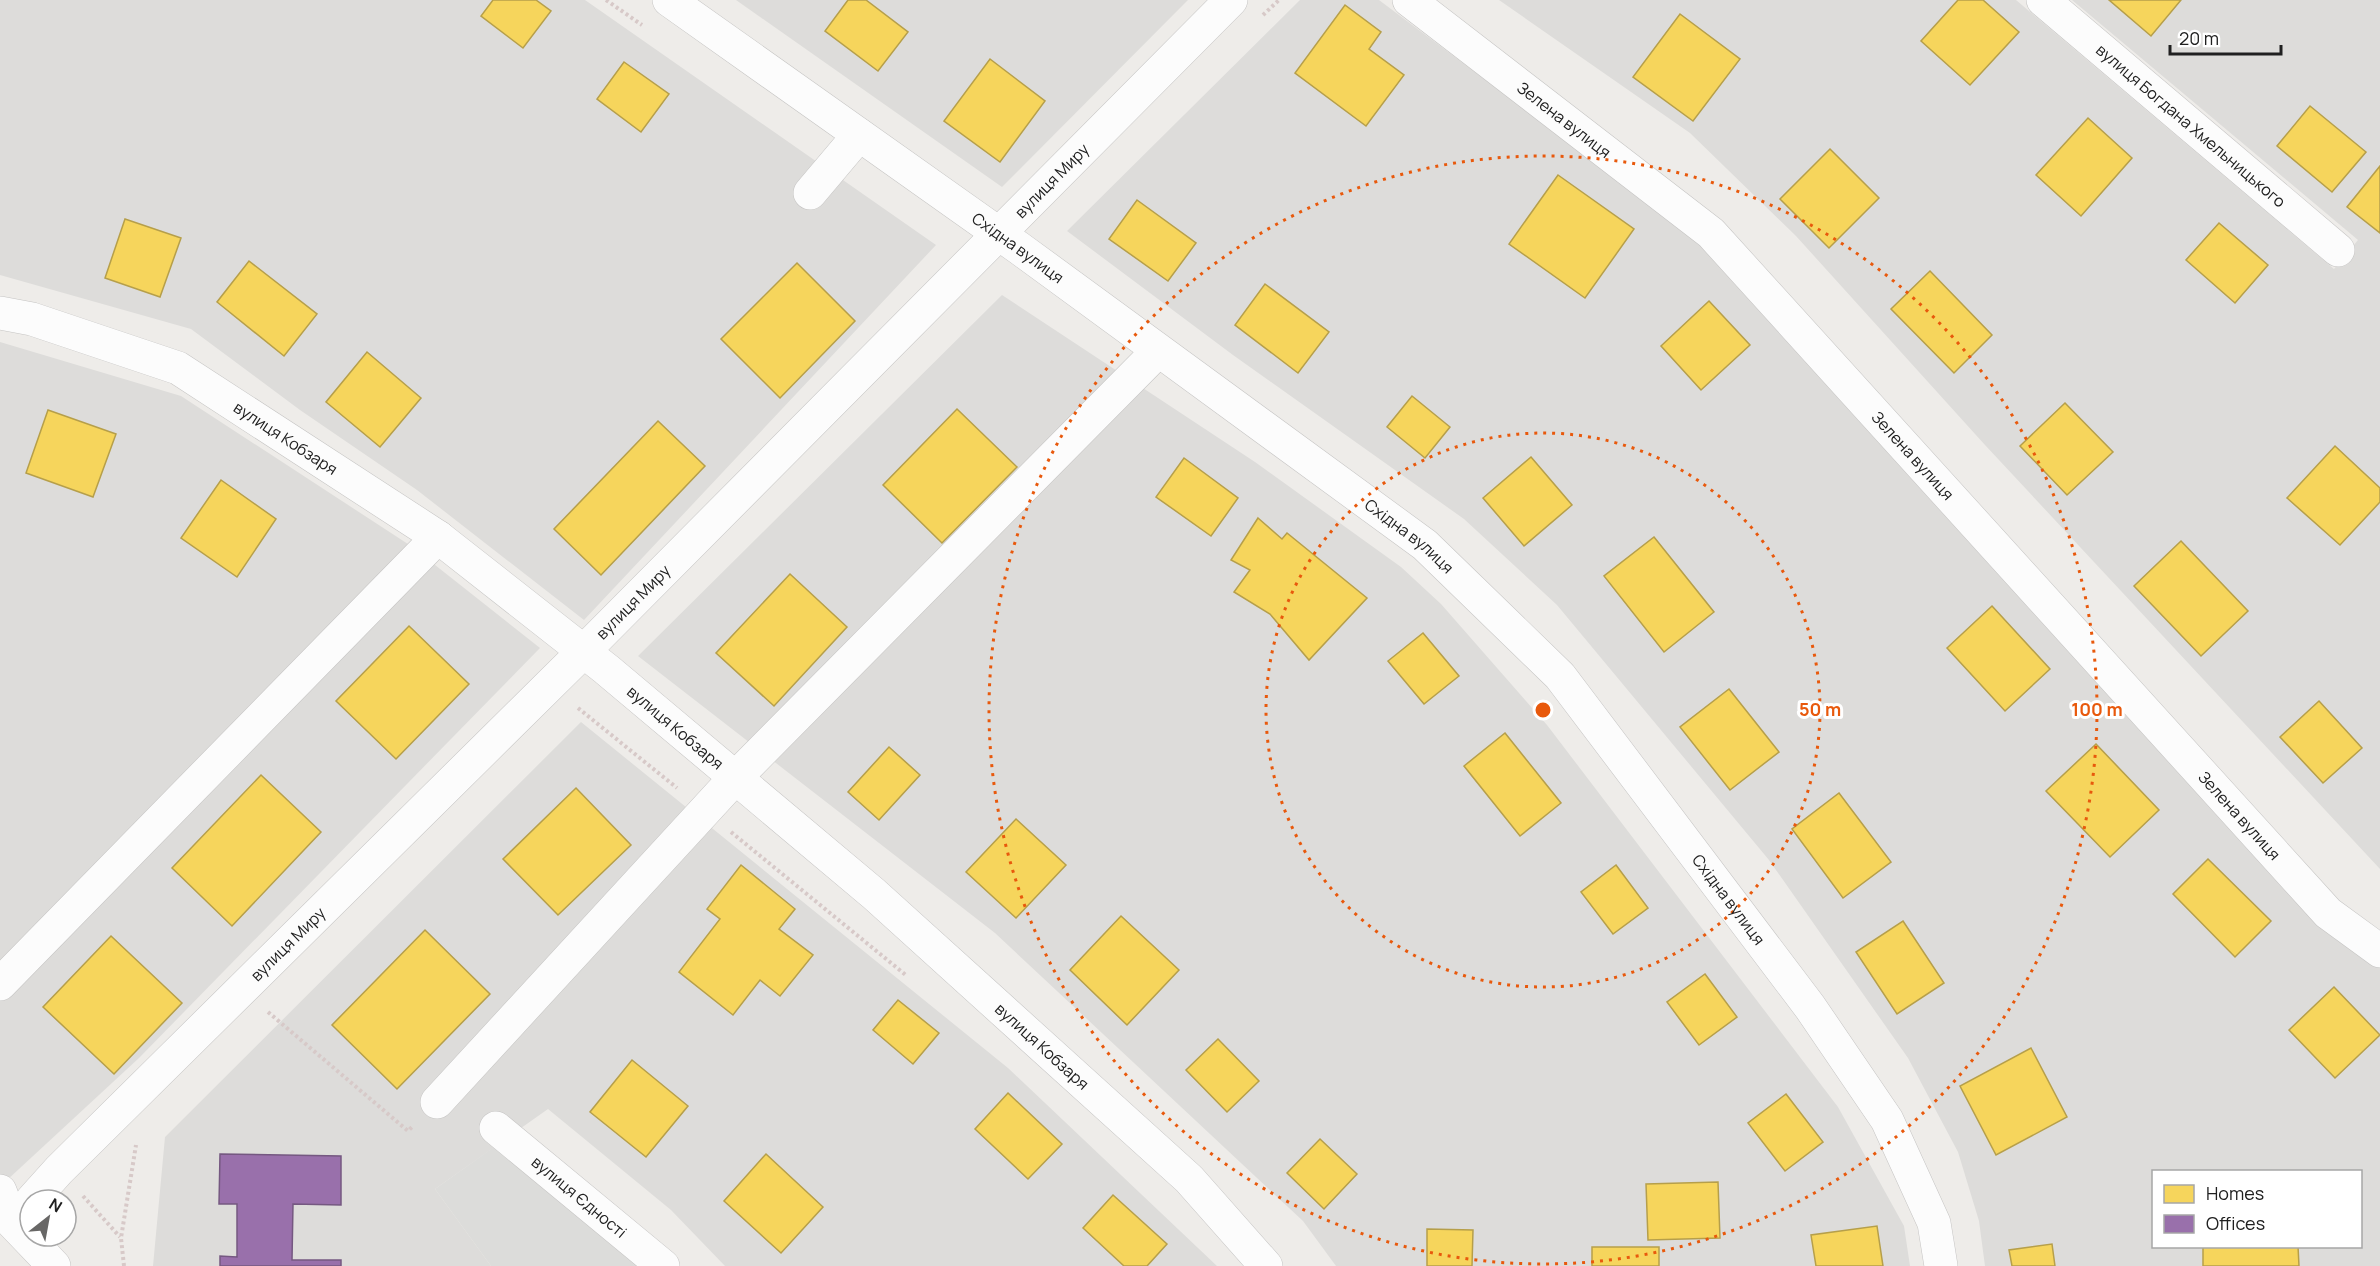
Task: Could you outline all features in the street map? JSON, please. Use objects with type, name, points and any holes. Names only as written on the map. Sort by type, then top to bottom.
[{"type":"street","name":"Східна вулиця","points":[[669,0],[998,234],[1425,545],[1560,676],[1810,1007],[1887,1120],[1934,1223],[1941,1266]]},
{"type":"street","name":"вулиця Миру","points":[[42,1188],[583,652],[1231,0]]},
{"type":"street","name":"Зелена вулиця","points":[[1409,0],[1711,233],[2328,913],[2380,951]]},
{"type":"street","name":"вулиця Богдана Хмельницького","points":[[2043,0],[2338,250]]},
{"type":"street","points":[[810,194],[859,135]]},
{"type":"street","name":"вулиця Кобзаря","points":[[0,313],[32,319],[178,368],[438,537],[583,652],[874,894],[1189,1179],[1266,1266]]},
{"type":"street","points":[[437,1102],[735,778],[1158,351]]},
{"type":"street","points":[[0,984],[438,537]]},
{"type":"street","name":"вулиця Єдності","points":[[496,1128],[663,1266]]},
{"type":"street","points":[[0,1191],[18,1211]]},
{"type":"street","points":[[42,1248],[54,1266]]},
{"type":"path","points":[[606,0],[645,27]]},
{"type":"path","points":[[575,706],[915,982]]},
{"type":"path","points":[[268,1011],[408,1131],[437,1102]]},
{"type":"path","points":[[121,1238],[124,1266]]},
{"type":"shaded area","points":[[0,0],[585,0],[936,245],[584,620],[417,490],[300,410],[191,329],[0,275]]},
{"type":"shaded area","points":[[736,0],[1188,0],[1002,187]]},
{"type":"shaded area","points":[[1300,0],[1379,0],[1694,237],[2380,967],[2380,1266],[1985,1266],[1979,1221],[1958,1152],[1908,1058],[1769,860],[1557,605],[1464,519],[1233,355],[1067,231]]},
{"type":"shaded area","points":[[1499,0],[2016,0],[2334,269],[2358,240],[2072,0],[2380,0],[2380,869],[1985,445],[1796,236],[1690,133]]},
{"type":"shaded area","points":[[1002,295],[1255,462],[1401,567],[1441,604],[1547,725],[1838,1107],[1904,1226],[1910,1266],[1336,1266],[1303,1221],[995,933],[638,656]]},
{"type":"shaded area","points":[[0,342],[181,396],[411,546],[540,648],[139,1058],[6,1181],[0,1183]]},
{"type":"shaded area","points":[[581,722],[1008,1068],[1217,1266],[725,1266],[671,1210],[548,1109],[435,1189],[491,1266],[153,1266],[165,1137]]},
{"type":"shaded area","points":[[501,1142],[638,1266],[491,1266],[435,1189]]},
{"type":"building: Homes","points":[[493,0],[536,0],[551,11],[523,48],[481,16]]},
{"type":"building: Homes","points":[[848,0],[866,0],[908,32],[878,71],[825,31]]},
{"type":"building: Homes","points":[[1958,0],[1983,0],[2019,32],[1970,85],[1921,41]]},
{"type":"building: Homes","points":[[2109,0],[2181,0],[2151,36]]},
{"type":"building: Homes","points":[[1345,5],[1381,32],[1369,49],[1404,75],[1366,126],[1295,73]]},
{"type":"building: Homes","points":[[1680,14],[1740,59],[1693,121],[1633,77]]},
{"type":"building: Homes","points":[[990,59],[1045,101],[1000,162],[944,121]]},
{"type":"building: Homes","points":[[624,62],[669,94],[641,132],[597,99]]},
{"type":"building: Homes","points":[[2310,106],[2366,152],[2332,192],[2277,146]]},
{"type":"building: Homes","points":[[2088,118],[2132,158],[2081,216],[2036,175]]},
{"type":"building: Homes","points":[[1830,149],[1879,198],[1829,248],[1780,199]]},
{"type":"building: Homes","points":[[2380,166],[2380,233],[2347,207]]},
{"type":"building: Homes","points":[[1558,175],[1634,229],[1585,298],[1509,244]]},
{"type":"building: Homes","points":[[1137,200],[1196,243],[1168,281],[1109,239]]},
{"type":"building: Homes","points":[[125,219],[181,238],[160,297],[105,278]]},
{"type":"building: Homes","points":[[2219,223],[2268,265],[2235,303],[2186,260]]},
{"type":"building: Homes","points":[[249,261],[317,314],[284,356],[217,302]]},
{"type":"building: Homes","points":[[797,263],[855,321],[780,398],[721,339]]},
{"type":"building: Homes","points":[[1930,271],[1992,335],[1954,373],[1891,309]]},
{"type":"building: Homes","points":[[1265,284],[1329,332],[1298,373],[1235,325]]},
{"type":"building: Homes","points":[[1709,301],[1750,345],[1701,390],[1661,346]]},
{"type":"building: Homes","points":[[367,352],[421,398],[380,447],[326,402]]},
{"type":"building: Homes","points":[[1412,396],[1450,427],[1425,458],[1387,427]]},
{"type":"building: Homes","points":[[2065,403],[2113,452],[2067,495],[2020,446]]},
{"type":"building: Homes","points":[[957,409],[1017,467],[942,543],[883,485]]},
{"type":"building: Homes","points":[[48,410],[116,434],[93,497],[26,473]]},
{"type":"building: Homes","points":[[658,421],[705,466],[601,575],[554,529]]},
{"type":"building: Homes","points":[[2335,446],[2380,488],[2380,502],[2340,545],[2287,498]]},
{"type":"building: Homes","points":[[1531,457],[1572,505],[1524,546],[1483,498]]},
{"type":"building: Homes","points":[[1184,458],[1238,498],[1211,536],[1156,497]]},
{"type":"building: Homes","points":[[221,480],[276,519],[237,577],[181,538]]},
{"type":"building: Homes","points":[[1258,518],[1282,539],[1287,533],[1367,598],[1309,660],[1270,614],[1234,592],[1250,570],[1231,560]]},
{"type":"building: Homes","points":[[1654,537],[1714,612],[1664,652],[1604,576]]},
{"type":"building: Homes","points":[[2181,541],[2248,611],[2201,656],[2134,586]]},
{"type":"building: Homes","points":[[790,574],[847,627],[774,706],[716,653]]},
{"type":"building: Homes","points":[[1992,606],[2050,669],[2005,711],[1947,648]]},
{"type":"building: Homes","points":[[409,626],[469,684],[396,759],[336,701]]},
{"type":"building: Homes","points":[[1423,633],[1459,676],[1424,704],[1388,661]]},
{"type":"building: Homes","points":[[1729,689],[1779,752],[1730,790],[1680,727]]},
{"type":"building: Homes","points":[[2319,701],[2362,748],[2323,783],[2280,737]]},
{"type":"building: Homes","points":[[1505,733],[1561,803],[1520,836],[1464,766]]},
{"type":"building: Homes","points":[[2096,744],[2159,810],[2110,857],[2046,791]]},
{"type":"building: Homes","points":[[889,747],[920,775],[879,820],[848,792]]},
{"type":"building: Homes","points":[[261,775],[321,832],[232,926],[172,868]]},
{"type":"building: Homes","points":[[576,788],[631,845],[558,915],[503,859]]},
{"type":"building: Homes","points":[[1839,793],[1891,862],[1843,898],[1792,829]]},
{"type":"building: Homes","points":[[1016,819],[1066,865],[1016,918],[966,872]]},
{"type":"building: Homes","points":[[2208,859],[2271,921],[2235,957],[2173,894]]},
{"type":"building: Homes","points":[[741,865],[795,909],[779,929],[813,955],[780,996],[760,980],[733,1015],[679,972],[720,919],[707,909]]},
{"type":"building: Homes","points":[[1616,865],[1648,908],[1613,934],[1581,892]]},
{"type":"building: Homes","points":[[1121,916],[1179,970],[1127,1025],[1070,970]]},
{"type":"building: Homes","points":[[1903,921],[1944,983],[1897,1014],[1856,952]]},
{"type":"building: Homes","points":[[425,930],[490,994],[397,1089],[332,1025]]},
{"type":"building: Homes","points":[[111,936],[182,1003],[114,1074],[43,1007]]},
{"type":"building: Homes","points":[[1705,974],[1737,1017],[1699,1045],[1667,1002]]},
{"type":"building: Homes","points":[[2334,987],[2380,1035],[2335,1078],[2289,1030]]},
{"type":"building: Homes","points":[[898,1000],[939,1033],[913,1064],[873,1030]]},
{"type":"building: Homes","points":[[1218,1039],[1259,1081],[1227,1112],[1186,1070]]},
{"type":"building: Homes","points":[[2031,1048],[2067,1117],[1996,1155],[1960,1086]]},
{"type":"building: Homes","points":[[632,1060],[688,1106],[646,1157],[590,1112]]},
{"type":"building: Homes","points":[[1008,1093],[1062,1144],[1028,1179],[975,1129]]},
{"type":"building: Homes","points":[[1786,1094],[1823,1142],[1785,1171],[1748,1123]]},
{"type":"building: Homes","points":[[1320,1139],[1357,1174],[1324,1209],[1287,1173]]},
{"type":"building: Homes","points":[[766,1154],[823,1207],[781,1253],[724,1201]]},
{"type":"building: Homes","points":[[1718,1182],[1720,1238],[1648,1240],[1646,1184]]},
{"type":"building: Homes","points":[[1113,1195],[1167,1244],[1147,1266],[1124,1266],[1083,1228]]},
{"type":"building: Homes","points":[[1877,1226],[1883,1266],[1816,1266],[1811,1235]]},
{"type":"building: Homes","points":[[1427,1229],[1473,1230],[1472,1266],[1427,1266]]},
{"type":"building: Homes","points":[[2052,1244],[2055,1266],[2012,1266],[2009,1250]]},
{"type":"building: Homes","points":[[1592,1247],[1659,1247],[1659,1266],[1592,1266]]},
{"type":"building: Homes","points":[[2203,1248],[2298,1248],[2299,1266],[2203,1266]]},
{"type":"building: Offices","points":[[220,1154],[341,1156],[341,1205],[293,1204],[292,1260],[341,1260],[341,1266],[220,1266],[220,1256],[237,1257],[237,1204],[219,1204]]}]
